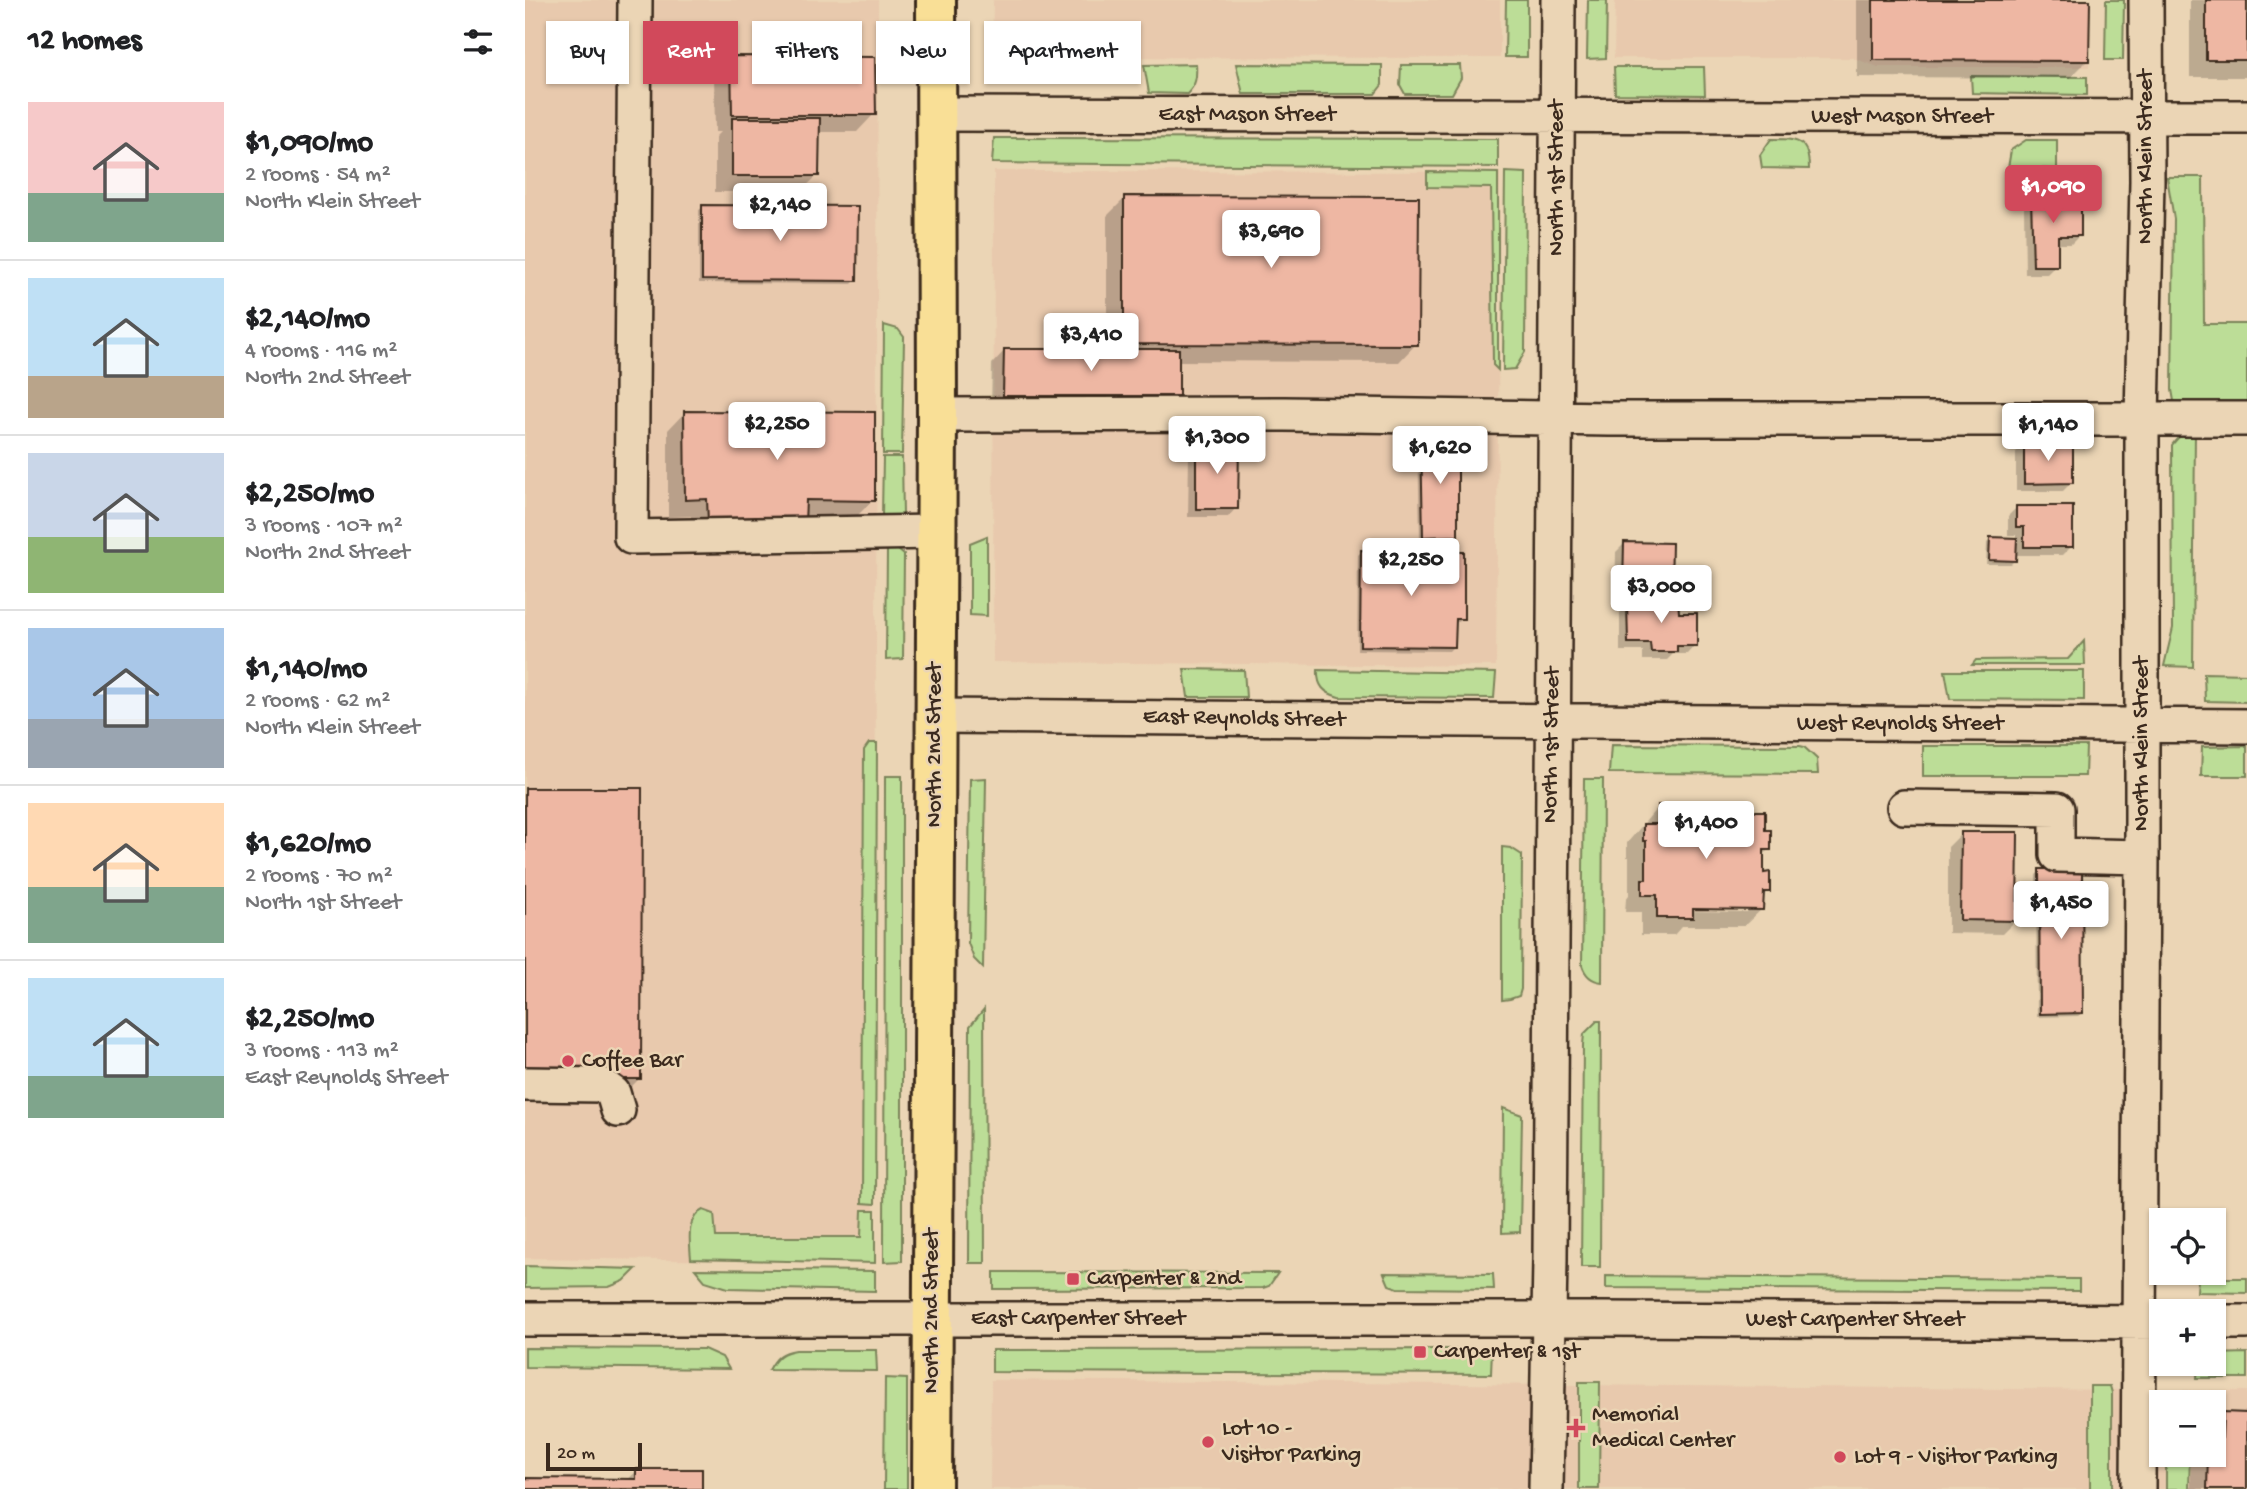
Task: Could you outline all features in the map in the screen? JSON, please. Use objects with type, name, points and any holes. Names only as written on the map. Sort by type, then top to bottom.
[{"type":"main road","name":"North 2nd Street","points":[[932,1489],[937,415],[936,0]]},
{"type":"street","points":[[635,0],[631,537],[936,533]]},
{"type":"street","name":"North 1st Street","points":[[1546,1489],[1558,0]]},
{"type":"street","name":"North Klein Street","points":[[2146,0],[2142,857],[2150,1299]]},
{"type":"street","name":"East Mason Street","points":[[937,114],[1558,116]]},
{"type":"street","name":"West Mason Street","points":[[1558,116],[2247,117]]},
{"type":"street","points":[[937,415],[1298,414],[1609,419],[2247,419]]},
{"type":"street","name":"East Reynolds Street","points":[[935,716],[1553,722]]},
{"type":"street","name":"West Reynolds Street","points":[[1553,722],[2247,726]]},
{"type":"street","points":[[1905,807],[2057,809],[2057,855],[2142,857]]},
{"type":"street","points":[[525,1084],[602,1085],[613,1093],[618,1110]]},
{"type":"street","name":"East Carpenter Street","points":[[525,1319],[1548,1319]]},
{"type":"street","name":"West Carpenter Street","points":[[1548,1319],[2149,1322]]},
{"type":"street","points":[[2226,1322],[2247,1322]]},
{"type":"street","name":"North Klein Street","points":[[2138,1489],[2149,1336]]},
{"type":"shaded area","points":[[525,0],[878,0],[874,1263],[525,1258]]},
{"type":"shaded area","points":[[993,0],[1500,0],[1500,58],[1141,57],[1141,21],[993,21]]},
{"type":"shaded area","points":[[1615,0],[2090,0],[2089,67],[1878,67],[1853,58],[1614,58]]},
{"type":"shaded area","points":[[994,171],[1500,172],[1496,666],[993,662]]},
{"type":"shaded area","name":"Memorial Medical Center","points":[[991,1380],[2149,1390],[2149,1467],[2226,1467],[2226,1391],[2247,1391],[2247,1489],[990,1489]]},
{"type":"green space","points":[[1506,0],[1527,0],[1527,57],[1505,57]]},
{"type":"green space","points":[[1588,0],[1607,0],[1606,58],[1587,59]]},
{"type":"green space","points":[[2106,0],[2124,0],[2123,60],[2105,60]]},
{"type":"green space","points":[[1196,64],[1195,80],[1187,94],[1149,93],[1144,65]]},
{"type":"green space","points":[[1236,64],[1382,65],[1382,85],[1375,94],[1243,94]]},
{"type":"green space","points":[[1401,65],[1460,65],[1461,78],[1452,94],[1405,94],[1400,85]]},
{"type":"green space","points":[[1614,67],[1704,67],[1705,95],[1615,94]]},
{"type":"green space","points":[[1971,76],[2087,77],[2087,95],[1972,93]]},
{"type":"green space","points":[[994,138],[1498,139],[1498,167],[992,163]]},
{"type":"green space","points":[[1771,139],[1788,139],[1804,146],[1809,169],[1762,168],[1760,155]]},
{"type":"green space","points":[[2026,140],[2057,140],[2057,169],[2008,168],[2011,150]]},
{"type":"green space","points":[[1427,172],[1498,173],[1498,370],[1493,365],[1491,188],[1427,187]]},
{"type":"green space","points":[[1505,172],[1526,173],[1525,352],[1515,369],[1503,370]]},
{"type":"green space","points":[[2167,177],[2203,177],[2204,324],[2247,324],[2247,410],[2181,406],[2174,401],[2174,219]]},
{"type":"green space","points":[[884,325],[898,329],[904,337],[902,454],[883,454]]},
{"type":"green space","points":[[2195,429],[2193,667],[2164,666],[2173,628],[2172,445],[2182,434]]},
{"type":"green space","points":[[883,457],[902,457],[903,516],[882,516]]},
{"type":"green space","points":[[987,536],[987,616],[970,615],[970,543]]},
{"type":"green space","points":[[887,550],[898,550],[904,555],[903,659],[886,660]]},
{"type":"green space","points":[[2084,641],[2085,665],[1972,665],[1976,660],[2068,659]]},
{"type":"green space","points":[[1184,669],[1244,670],[1246,697],[1188,697]]},
{"type":"green space","points":[[1318,670],[1496,673],[1494,698],[1339,697],[1323,688]]},
{"type":"green space","points":[[1945,671],[2084,671],[2084,700],[1950,699]]},
{"type":"green space","points":[[2204,673],[2247,674],[2247,702],[2205,701]]},
{"type":"green space","points":[[869,743],[877,743],[875,1204],[862,1203],[864,750]]},
{"type":"green space","points":[[1611,745],[1800,746],[1817,759],[1818,774],[1609,773]]},
{"type":"green space","points":[[1923,746],[2086,746],[2085,776],[1923,776]]},
{"type":"green space","points":[[2247,746],[2247,776],[2201,776],[2202,747]]},
{"type":"green space","points":[[885,776],[902,776],[902,1261],[884,1262]]},
{"type":"green space","points":[[986,778],[983,968],[974,959],[968,943],[970,779]]},
{"type":"green space","points":[[1584,779],[1603,779],[1602,982],[1589,977],[1582,965]]},
{"type":"green space","points":[[1502,847],[1511,848],[1522,855],[1521,989],[1519,996],[1502,1000]]},
{"type":"green space","points":[[984,1009],[985,1263],[969,1263],[970,1026]]},
{"type":"green space","points":[[1597,1021],[1601,1021],[1600,1267],[1581,1267],[1583,1045],[1584,1034]]},
{"type":"green space","points":[[1503,1108],[1522,1115],[1520,1232],[1502,1233]]},
{"type":"green space","points":[[703,1210],[714,1214],[716,1237],[861,1237],[862,1210],[875,1210],[875,1263],[691,1259],[691,1225],[697,1214]]},
{"type":"green space","points":[[525,1266],[636,1269],[624,1281],[609,1287],[525,1288]]},
{"type":"green space","points":[[695,1269],[875,1271],[875,1291],[728,1288],[705,1281]]},
{"type":"green space","points":[[994,1272],[1278,1273],[1269,1286],[1263,1288],[994,1289]]},
{"type":"green space","points":[[1384,1273],[1493,1274],[1494,1289],[1398,1288],[1389,1285]]},
{"type":"green space","points":[[1606,1276],[2079,1279],[2079,1291],[1606,1288]]},
{"type":"green space","points":[[2226,1278],[2247,1278],[2247,1293],[2197,1292],[2198,1285],[2226,1285]]},
{"type":"green space","points":[[525,1348],[704,1349],[722,1357],[729,1369],[525,1367]]},
{"type":"green space","points":[[1492,1349],[1491,1374],[992,1372],[992,1350]]},
{"type":"green space","points":[[796,1350],[876,1350],[877,1371],[769,1370],[780,1356]]},
{"type":"green space","points":[[2247,1353],[2247,1378],[2197,1378],[2226,1376],[2226,1354]]},
{"type":"green space","points":[[885,1378],[907,1379],[907,1489],[884,1489]]},
{"type":"green space","points":[[1579,1382],[1600,1382],[1599,1489],[1579,1489]]},
{"type":"green space","points":[[2090,1386],[2110,1386],[2112,1393],[2112,1489],[2090,1489]]},
{"type":"green space","points":[[2166,1467],[2190,1467],[2189,1489],[2166,1489]]},
{"type":"building","points":[[1873,0],[2090,0],[2089,61],[1873,60]]},
{"type":"building","points":[[2206,0],[2247,0],[2247,60],[2206,60]]},
{"type":"building","points":[[738,56],[752,56],[752,84],[862,84],[862,57],[875,57],[876,115],[732,115],[731,84],[738,84]]},
{"type":"building","points":[[732,118],[820,118],[819,176],[732,176]]},
{"type":"building","points":[[2046,191],[2069,191],[2069,199],[2081,199],[2081,236],[2058,236],[2058,266],[2033,266],[2031,198],[2046,198]]},
{"type":"building","points":[[1124,196],[1419,197],[1418,345],[1124,344]]},
{"type":"building","points":[[702,205],[858,206],[857,281],[702,280]]},
{"type":"building","points":[[1004,349],[1179,349],[1179,396],[1003,396]]},
{"type":"building","points":[[684,411],[875,412],[875,501],[806,500],[805,523],[708,522],[707,499],[685,500]]},
{"type":"building","points":[[1421,436],[1458,436],[1458,536],[1423,537]]},
{"type":"building","points":[[2024,442],[2073,442],[2073,483],[2024,484]]},
{"type":"building","points":[[1196,443],[1239,443],[1238,509],[1196,509]]},
{"type":"building","points":[[2016,506],[2073,506],[2073,547],[2024,547],[2024,527],[2016,527]]},
{"type":"building","points":[[1990,537],[2017,538],[2016,561],[1989,560]]},
{"type":"building","points":[[1624,542],[1672,543],[1671,588],[1623,588]]},
{"type":"building","points":[[1361,550],[1464,552],[1464,619],[1456,619],[1455,647],[1360,646]]},
{"type":"building","points":[[1650,598],[1678,598],[1679,613],[1697,613],[1697,646],[1677,646],[1677,652],[1651,652],[1650,643],[1628,643],[1627,602],[1650,603]]},
{"type":"building","points":[[525,788],[642,788],[641,1079],[525,1079]]},
{"type":"building","points":[[1658,805],[1695,805],[1695,811],[1765,811],[1765,830],[1771,830],[1771,850],[1764,850],[1764,873],[1770,872],[1770,892],[1764,892],[1763,910],[1693,909],[1693,918],[1657,918],[1657,895],[1642,895],[1642,879],[1646,879],[1643,824],[1658,824]]},
{"type":"building","points":[[1961,832],[2018,832],[2017,921],[1960,920]]},
{"type":"building","points":[[2039,869],[2082,869],[2083,1013],[2040,1014]]},
{"type":"building","points":[[2226,1412],[2247,1413],[2247,1489],[2207,1489],[2208,1467],[2226,1467]]},
{"type":"building","points":[[636,1469],[702,1469],[702,1489],[525,1489],[525,1478],[636,1479]]},
{"type":"place","name":"Coffee Bar","points":[[568,1061]]},
{"type":"place","name":"Carpenter & 2nd","points":[[1073,1279]]},
{"type":"place","name":"Carpenter & 1st","points":[[1420,1352]]},
{"type":"place","name":"Memorial Medical Center","points":[[1576,1428]]},
{"type":"place","name":"Lot 10 - Visitor Parking","points":[[1208,1442]]},
{"type":"place","name":"Lot 9 - Visitor Parking","points":[[1840,1457]]}]
